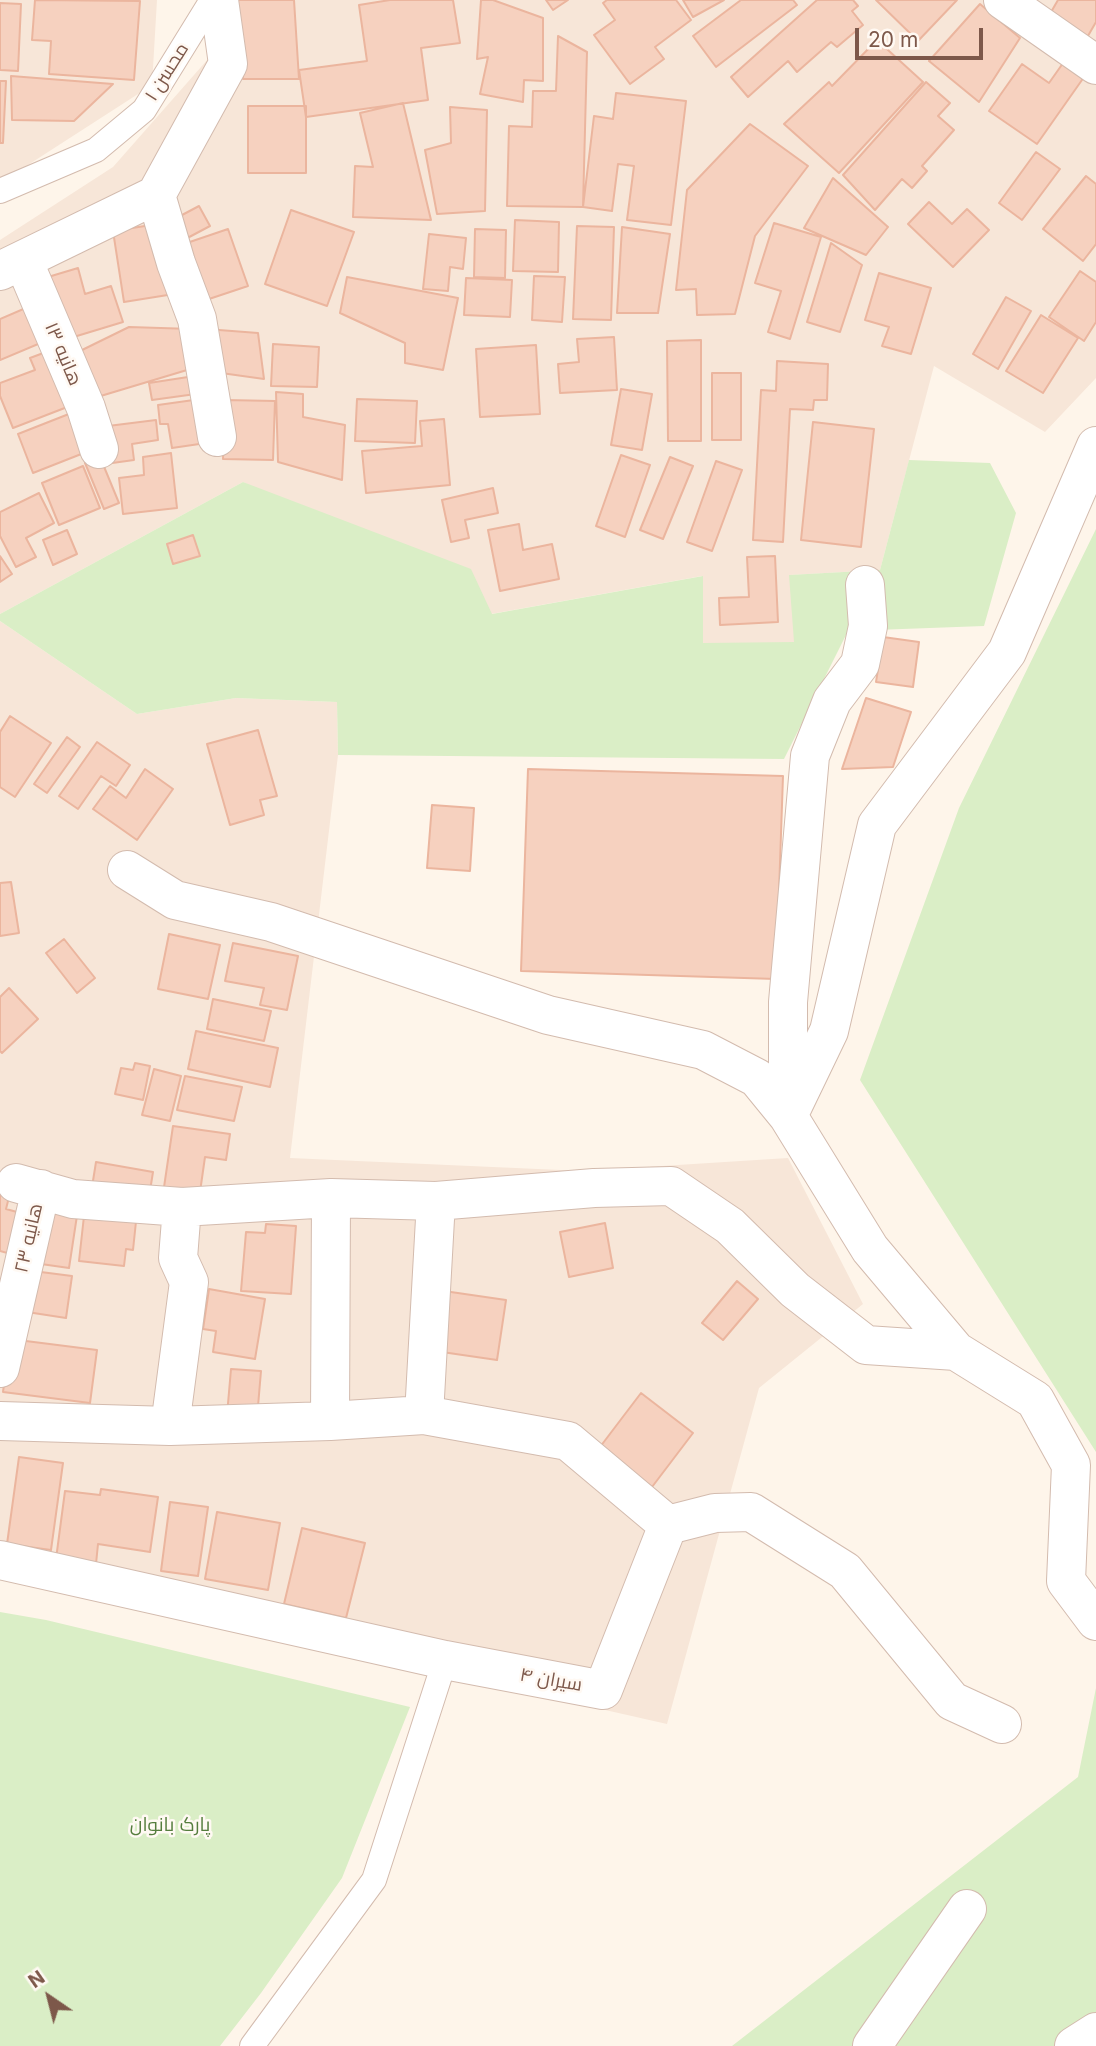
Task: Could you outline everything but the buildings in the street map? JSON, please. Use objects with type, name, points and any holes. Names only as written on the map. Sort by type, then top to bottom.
[{"type":"street","points":[[11,265],[156,195],[228,64],[219,0]]},
{"type":"street","points":[[1003,0],[1096,65]]},
{"type":"street","points":[[156,195],[176,263],[197,319],[217,437]]},
{"type":"street","name":"هانیه ۱۳","points":[[11,265],[86,408],[99,449]]},
{"type":"street","points":[[788,1116],[829,1031],[877,825],[1007,652],[1096,446]]},
{"type":"street","points":[[788,1116],[788,1002],[810,756],[832,701],[860,664],[868,626],[864,585]]},
{"type":"street","points":[[127,870],[175,900],[271,922],[548,1015],[704,1051],[757,1078],[788,1116],[870,1249],[956,1351],[1035,1400],[1071,1465],[1066,1581],[1096,1621]]},
{"type":"street","name":"هانیه ۲۳","points":[[0,1368],[28,1186],[73,1199],[182,1207]]},
{"type":"street","points":[[170,1426],[189,1282],[178,1258],[182,1207],[331,1198],[436,1201],[594,1188],[671,1186],[730,1226],[795,1290],[866,1345],[956,1351]]},
{"type":"street","points":[[330,1421],[331,1198]]},
{"type":"street","points":[[424,1415],[436,1201]]},
{"type":"street","points":[[0,1421],[170,1426],[424,1415],[568,1441],[667,1525],[715,1513],[751,1513],[845,1570],[952,1701],[1002,1724]]},
{"type":"street","name":"سیران ۴","points":[[0,1560],[445,1660],[603,1690],[667,1525]]},
{"type":"street","points":[[872,2046],[967,1909]]},
{"type":"street","points":[[1074,2046],[1096,2032]]},
{"type":"lane","name":"محسن ۱","points":[[0,191],[96,149],[144,110],[212,0]]},
{"type":"lane","points":[[252,2046],[374,1880],[445,1660]]},
{"type":"shaded area","points":[[0,0],[157,0],[152,85],[0,183]]},
{"type":"shaded area","points":[[260,0],[1096,0],[1096,378],[1045,432],[934,366],[880,570],[790,575],[795,643],[702,643],[702,576],[491,614],[243,482],[0,614],[0,240],[113,167]]},
{"type":"shaded area","points":[[0,621],[137,714],[236,698],[337,702],[338,755],[290,1158],[583,1171],[788,1158],[863,1304],[759,1388],[667,1724],[0,1573]]},
{"type":"green space","points":[[909,460],[990,463],[1016,513],[984,626],[848,631],[784,759],[338,755],[337,702],[236,698],[137,714],[0,621],[0,614],[243,482],[471,569],[492,614],[703,576],[703,643],[794,642],[789,575],[880,570]]},
{"type":"green space","points":[[1096,529],[1096,1452],[860,1080],[959,808]]},
{"type":"green space","name":"پارک بانوان","points":[[0,1612],[46,1620],[410,1707],[342,1878],[220,2046],[0,2046]]},
{"type":"green space","points":[[1096,1688],[1096,2046],[732,2046],[1078,1777]]}]
